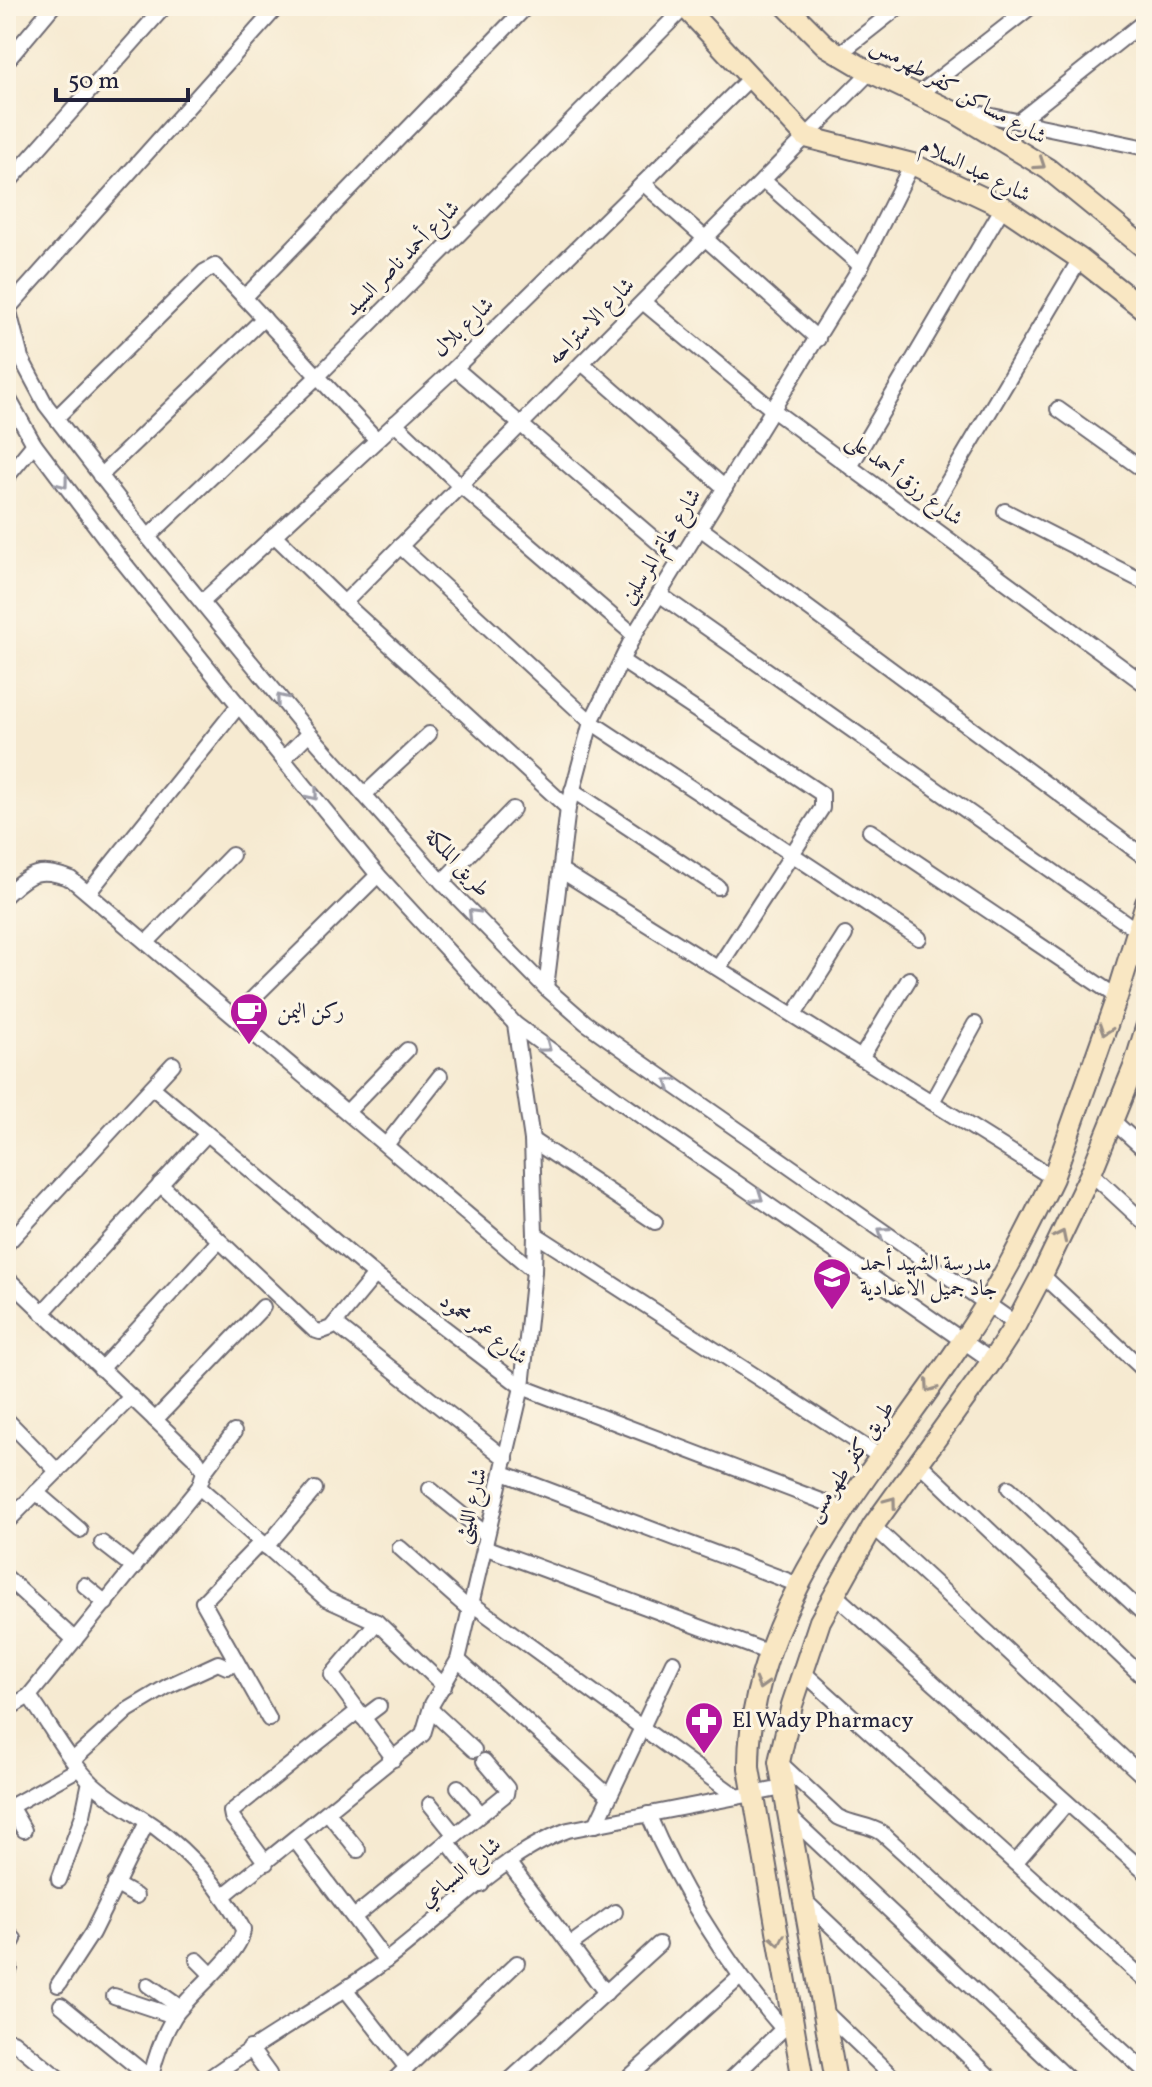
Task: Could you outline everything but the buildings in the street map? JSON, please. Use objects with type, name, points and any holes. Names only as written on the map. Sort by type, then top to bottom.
[{"type":"street","points":[[6,62],[53,6]]},
{"type":"street","points":[[6,185],[165,6]]},
{"type":"street","points":[[7,306],[278,6]]},
{"type":"street","points":[[245,297],[527,6]]},
{"type":"street","points":[[684,6],[806,137]]},
{"type":"street","name":"شارع أحمد ناصر السيد","points":[[148,537],[318,376],[684,6]]},
{"type":"street","name":"شارع مساكن كفر طهرمس","points":[[786,6],[815,36],[839,54],[941,106],[1048,169],[1146,249]]},
{"type":"street","points":[[839,54],[900,6]]},
{"type":"street","points":[[919,94],[1032,6]]},
{"type":"street","points":[[1019,121],[1146,20]]},
{"type":"street","name":"شارع الاستراحه","points":[[344,603],[870,72]]},
{"type":"street","name":"شارع بلال","points":[[202,602],[455,368],[750,78]]},
{"type":"street","points":[[941,106],[1146,148]]},
{"type":"street","name":"شارع عبد السلام","points":[[806,137],[912,164],[1003,207],[1080,259],[1146,311]]},
{"type":"street","name":"شارع خاتم المرسلين","points":[[546,988],[568,808],[591,722],[634,635],[861,266],[912,164]]},
{"type":"street","points":[[763,180],[861,266]]},
{"type":"street","points":[[643,183],[818,339]]},
{"type":"street","points":[[850,467],[1003,207]]},
{"type":"street","points":[[924,522],[1080,259]]},
{"type":"street","points":[[56,418],[204,272],[215,266],[377,440]]},
{"type":"street","name":"شارع رزق أحمد على","points":[[643,302],[773,410],[1146,685]]},
{"type":"street","name":"طريق الملكة","points":[[7,306],[21,358],[32,383],[148,537],[309,733],[442,882],[546,988],[586,1023],[1016,1324]]},
{"type":"street","points":[[100,476],[264,318]]},
{"type":"street","points":[[582,363],[725,488]]},
{"type":"street","points":[[455,368],[680,561]]},
{"type":"street","points":[[6,394],[34,444],[120,558],[378,875],[515,1024],[621,1102],[992,1361]]},
{"type":"street","points":[[1058,409],[1146,472]]},
{"type":"street","points":[[395,423],[460,485],[634,635]]},
{"type":"street","points":[[6,478],[34,444]]},
{"type":"street","points":[[1005,511],[1146,583]]},
{"type":"street","points":[[700,528],[1146,858]]},
{"type":"street","points":[[274,535],[568,808]]},
{"type":"street","points":[[400,546],[591,722],[919,938]]},
{"type":"street","points":[[659,594],[1139,932]]},
{"type":"street","points":[[622,661],[822,794],[822,808],[718,968]]},
{"type":"street","points":[[89,892],[239,705]]},
{"type":"street","points":[[283,759],[309,733]]},
{"type":"street","points":[[364,795],[429,734]]},
{"type":"street","points":[[572,790],[718,887]]},
{"type":"street","points":[[442,882],[513,809]]},
{"type":"street","points":[[870,831],[1117,997]]},
{"type":"street","points":[[147,942],[232,855]]},
{"type":"street","points":[[6,895],[34,873],[50,871],[71,879],[534,1271]]},
{"type":"street","points":[[562,871],[1053,1178]]},
{"type":"street","points":[[235,1016],[378,875]]},
{"type":"street","name":"طريق كفر طهرمس","points":[[803,2081],[788,2025],[745,1796],[752,1716],[770,1653],[799,1585],[845,1510],[963,1341],[1013,1258],[1053,1178],[1139,932],[1146,903]]},
{"type":"street","points":[[794,1015],[845,935]]},
{"type":"street","points":[[861,1058],[909,979]]},
{"type":"street","name":"شارع الليثى","points":[[223,1896],[328,1813],[365,1791],[394,1759],[423,1734],[431,1710],[458,1660],[522,1387],[534,1271],[532,1140],[515,1024]]},
{"type":"street","points":[[932,1102],[975,1024]]},
{"type":"street","points":[[836,2081],[779,1762],[792,1705],[820,1621],[873,1526],[992,1361],[1042,1275],[1113,1121],[1140,1073],[1146,1028]]},
{"type":"street","points":[[347,1112],[407,1050]]},
{"type":"street","points":[[6,1245],[173,1064]]},
{"type":"street","points":[[386,1145],[440,1076]]},
{"type":"street","name":"شارع عمر محمود","points":[[152,1087],[375,1275],[522,1387],[845,1510]]},
{"type":"street","points":[[1113,1121],[1146,1151]]},
{"type":"street","points":[[42,1313],[206,1135]]},
{"type":"street","points":[[532,1140],[655,1222]]},
{"type":"street","points":[[1091,1173],[1146,1224]]},
{"type":"street","points":[[160,1184],[314,1330],[326,1331],[335,1324],[375,1275]]},
{"type":"street","points":[[535,1234],[881,1457]]},
{"type":"street","points":[[101,1369],[219,1241]]},
{"type":"street","points":[[1042,1275],[1146,1372]]},
{"type":"street","points":[[9,1285],[197,1460],[204,1472]]},
{"type":"street","points":[[155,1420],[263,1307]]},
{"type":"street","points":[[335,1324],[505,1466],[799,1585]]},
{"type":"street","points":[[6,1523],[131,1397]]},
{"type":"street","points":[[6,1419],[57,1471]]},
{"type":"street","points":[[6,1710],[29,1696],[106,1603],[199,1487],[204,1472],[234,1432]]},
{"type":"street","points":[[920,1464],[1146,1680]]},
{"type":"street","points":[[199,1487],[326,1599],[377,1622],[444,1686]]},
{"type":"street","points":[[1009,1488],[1146,1616]]},
{"type":"street","points":[[269,1719],[203,1602],[264,1545],[315,1489]]},
{"type":"street","points":[[430,1489],[486,1541],[770,1653]]},
{"type":"street","points":[[36,1492],[80,1530]]},
{"type":"street","points":[[873,1526],[1146,1779]]},
{"type":"street","points":[[102,1543],[134,1568]]},
{"type":"street","points":[[400,1548],[471,1606],[745,1796]]},
{"type":"street","points":[[6,1577],[75,1640]]},
{"type":"street","points":[[84,1585],[106,1603]]},
{"type":"street","points":[[834,1594],[1146,1873]]},
{"type":"street","points":[[377,1622],[332,1675],[394,1759]]},
{"type":"street","points":[[458,1660],[609,1796]]},
{"type":"street","points":[[24,1830],[8,1807],[76,1765],[128,1710],[218,1663],[227,1667],[236,1662]]},
{"type":"street","points":[[596,1825],[673,1662]]},
{"type":"street","points":[[803,1672],[1146,1981]]},
{"type":"street","points":[[29,1696],[90,1781],[190,1858],[223,1896],[243,1929],[243,1937],[234,1953],[178,2012],[159,2045],[152,2079],[61,2005]]},
{"type":"street","points":[[266,1863],[231,1812],[360,1715],[379,1706]]},
{"type":"street","points":[[354,1917],[509,1791],[479,1756],[431,1710]]},
{"type":"street","points":[[779,1762],[838,1817],[847,1822],[871,1826],[882,1833],[1146,2072]]},
{"type":"street","points":[[59,1880],[79,1826],[90,1781]]},
{"type":"street","points":[[458,1787],[481,1814]]},
{"type":"street","name":"شارع السباعي","points":[[205,2081],[250,2048],[346,1990],[508,1862],[548,1837],[783,1788]]},
{"type":"street","points":[[1015,1863],[1067,1803]]},
{"type":"street","points":[[430,1804],[481,1885]]},
{"type":"street","points":[[328,1813],[358,1850]]},
{"type":"street","points":[[648,1814],[688,1898],[740,1977],[788,2025],[729,2081]]},
{"type":"street","points":[[787,1814],[1071,2081]]},
{"type":"street","points":[[58,1985],[92,1933],[147,1822]]},
{"type":"street","points":[[295,1840],[386,1961]]},
{"type":"street","points":[[508,1862],[606,1993]]},
{"type":"street","points":[[115,1884],[136,1896]]},
{"type":"street","points":[[802,1898],[994,2081]]},
{"type":"street","points":[[570,1945],[615,1912]]},
{"type":"street","points":[[6,1931],[14,1937],[6,1953]]},
{"type":"street","points":[[509,2081],[659,1944]]},
{"type":"street","points":[[197,1960],[211,1974]]},
{"type":"street","points":[[6,1962],[10,1968],[6,1977]]},
{"type":"street","points":[[393,2081],[517,1963]]},
{"type":"street","points":[[625,2081],[740,1977]]},
{"type":"street","points":[[148,1985],[178,2012]]},
{"type":"street","points":[[346,1990],[407,2068]]},
{"type":"street","points":[[114,1996],[178,2012]]},
{"type":"street","points":[[822,2008],[897,2081]]},
{"type":"street","points":[[13,2041],[62,2081]]},
{"type":"street","points":[[250,2048],[269,2074],[264,2081]]},
{"type":"place","name":"ركن اليمن","points":[[249,1046]]},
{"type":"place","name":"مدرسة الشهيد أحمد جاد جميل الاعدادية","points":[[832,1311]]},
{"type":"place","name":"El Wady Pharmacy","points":[[704,1755]]}]
